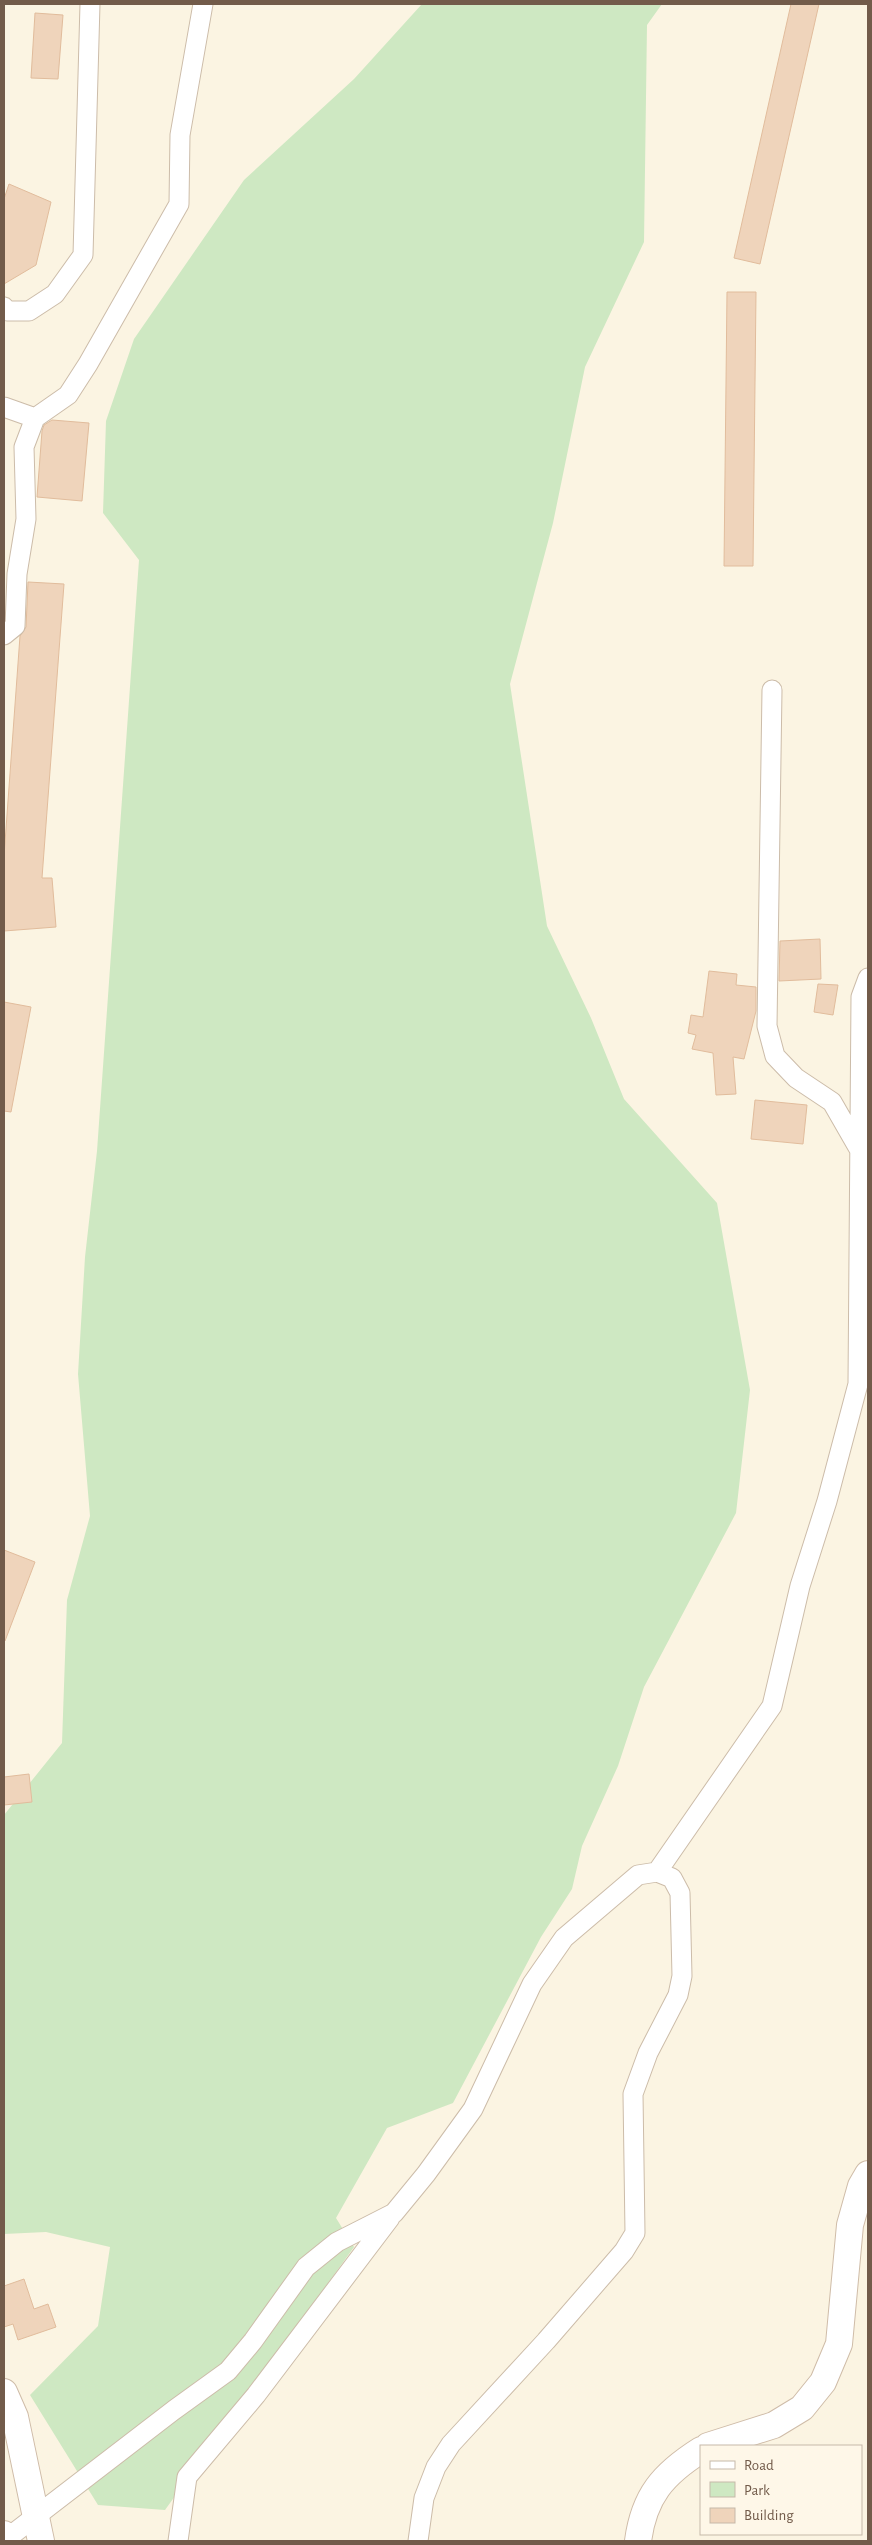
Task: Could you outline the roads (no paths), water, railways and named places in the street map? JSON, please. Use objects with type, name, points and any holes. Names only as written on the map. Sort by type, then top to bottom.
[{"type":"main road","points":[[711,2445],[774,2425],[802,2408],[822,2382],[839,2344],[850,2224],[860,2186],[868,2174]]},
{"type":"main road","points":[[4,2392],[15,2417],[38,2529]]},
{"type":"main road","points":[[638,2541],[640,2520],[651,2493],[676,2466],[700,2451]]},
{"type":"street","points":[[4,307],[7,311],[29,311],[55,294],[83,255],[90,4]]},
{"type":"street","points":[[4,635],[15,626],[17,574],[26,519],[24,447],[35,418],[68,395],[88,364],[179,204],[180,135],[203,4]]},
{"type":"street","points":[[4,406],[35,418]]},
{"type":"street","points":[[772,690],[767,1026],[776,1056],[796,1078],[832,1102],[860,1150]]},
{"type":"street","points":[[657,1872],[772,1706],[800,1586],[827,1501],[858,1384],[861,996],[868,978]]},
{"type":"street","points":[[178,2541],[187,2477],[256,2395],[394,2213],[426,2174],[473,2109],[532,1984],[564,1938],[638,1875],[657,1872],[672,1878],[680,1893],[682,1976],[678,1995],[648,2053],[633,2094],[634,2233],[624,2251],[598,2281],[451,2444],[436,2467],[424,2498],[418,2541]]},
{"type":"street","points":[[5,2538],[38,2529],[174,2410],[228,2371],[306,2267],[337,2242],[394,2213]]}]
